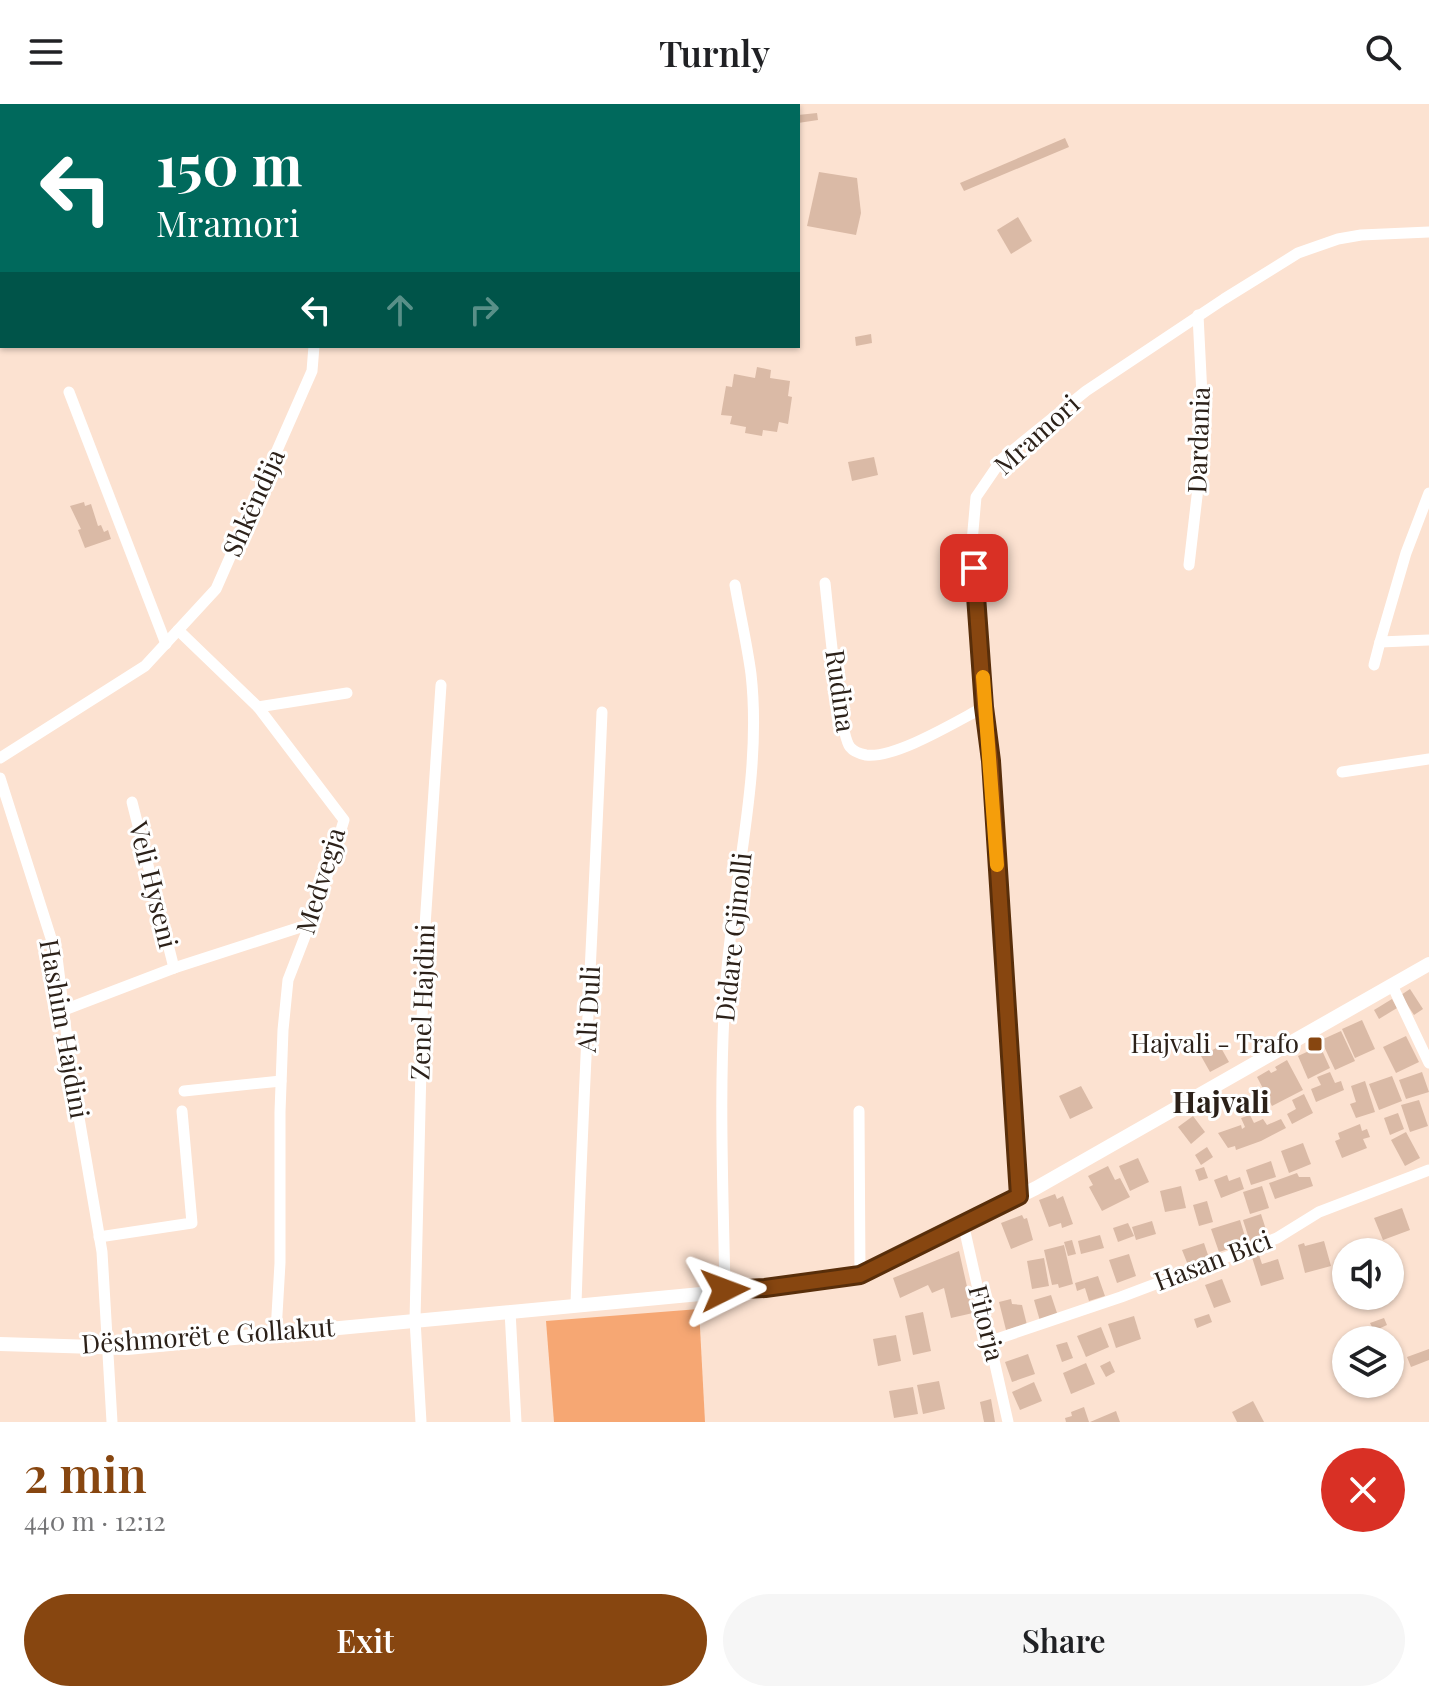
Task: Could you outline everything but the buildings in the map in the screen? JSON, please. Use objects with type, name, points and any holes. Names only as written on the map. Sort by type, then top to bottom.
[{"type":"street","name":"Mramori","points":[[1019,1196],[991,761],[972,542],[976,497],[1002,459],[1086,391],[1198,315],[1298,253],[1338,239],[1361,235],[1429,232]]},
{"type":"street","name":"Dardania","points":[[1189,565],[1204,436],[1198,315]]},
{"type":"street","name":"Shkëndija","points":[[0,758],[145,666],[216,589],[312,371],[314,348]]},
{"type":"street","points":[[69,392],[166,644]]},
{"type":"street","points":[[1374,665],[1406,553],[1428,499]]},
{"type":"street","name":"Rudina","points":[[825,583],[842,721],[848,745],[855,751],[864,755],[880,755],[901,748],[984,707]]},
{"type":"street","name":"Didare Gjinolli","points":[[725,1290],[722,1110],[727,970],[744,841],[752,745],[751,676],[735,585]]},
{"type":"street","name":"Medvegja","points":[[178,630],[258,707],[344,820],[323,890],[288,980],[281,1081],[280,1263],[276,1332]]},
{"type":"street","points":[[1380,642],[1429,640]]},
{"type":"street","name":"Zenel Hajdini","points":[[415,1320],[424,941],[441,685]]},
{"type":"street","points":[[258,707],[347,693]]},
{"type":"street","name":"Ali Duli","points":[[576,1305],[602,712]]},
{"type":"street","points":[[1342,772],[1429,759]]},
{"type":"street","name":"Hashim Hajdini","points":[[0,778],[57,957],[99,1237],[112,1422]]},
{"type":"street","name":"Veli Hyseni","points":[[132,802],[174,968]]},
{"type":"street","name":"Veli Hyseni","points":[[64,1010],[174,968],[310,924]]},
{"type":"street","name":"Dëshmorët e Gollakut","points":[[0,1344],[109,1347],[765,1288],[860,1275],[1019,1196],[1429,964]]},
{"type":"street","points":[[1392,985],[1429,1063]]},
{"type":"street","points":[[184,1091],[281,1081]]},
{"type":"street","points":[[99,1237],[192,1223],[182,1111]]},
{"type":"street","points":[[859,1111],[860,1275]]},
{"type":"street","name":"Hasan Bici","points":[[991,1341],[1121,1297],[1277,1238],[1319,1212],[1429,1170]]},
{"type":"street","name":"Fitorja","points":[[963,1223],[1008,1422]]},
{"type":"street","points":[[510,1311],[516,1422]]},
{"type":"street","points":[[415,1320],[421,1422]]},
{"type":"shaded area","points":[[699,1309],[705,1422],[554,1422],[546,1321]]},
{"type":"slow traffic","points":[[983,677],[997,865]]},
{"type":"place","name":"Hajvali - Trafo","points":[[1315,1044]]},
{"type":"district","name":"Hajvali","points":[[1221,1103]]},
{"type":"route","points":[[725,1290],[765,1288],[860,1275],[1019,1196],[991,761],[974,568]]}]
